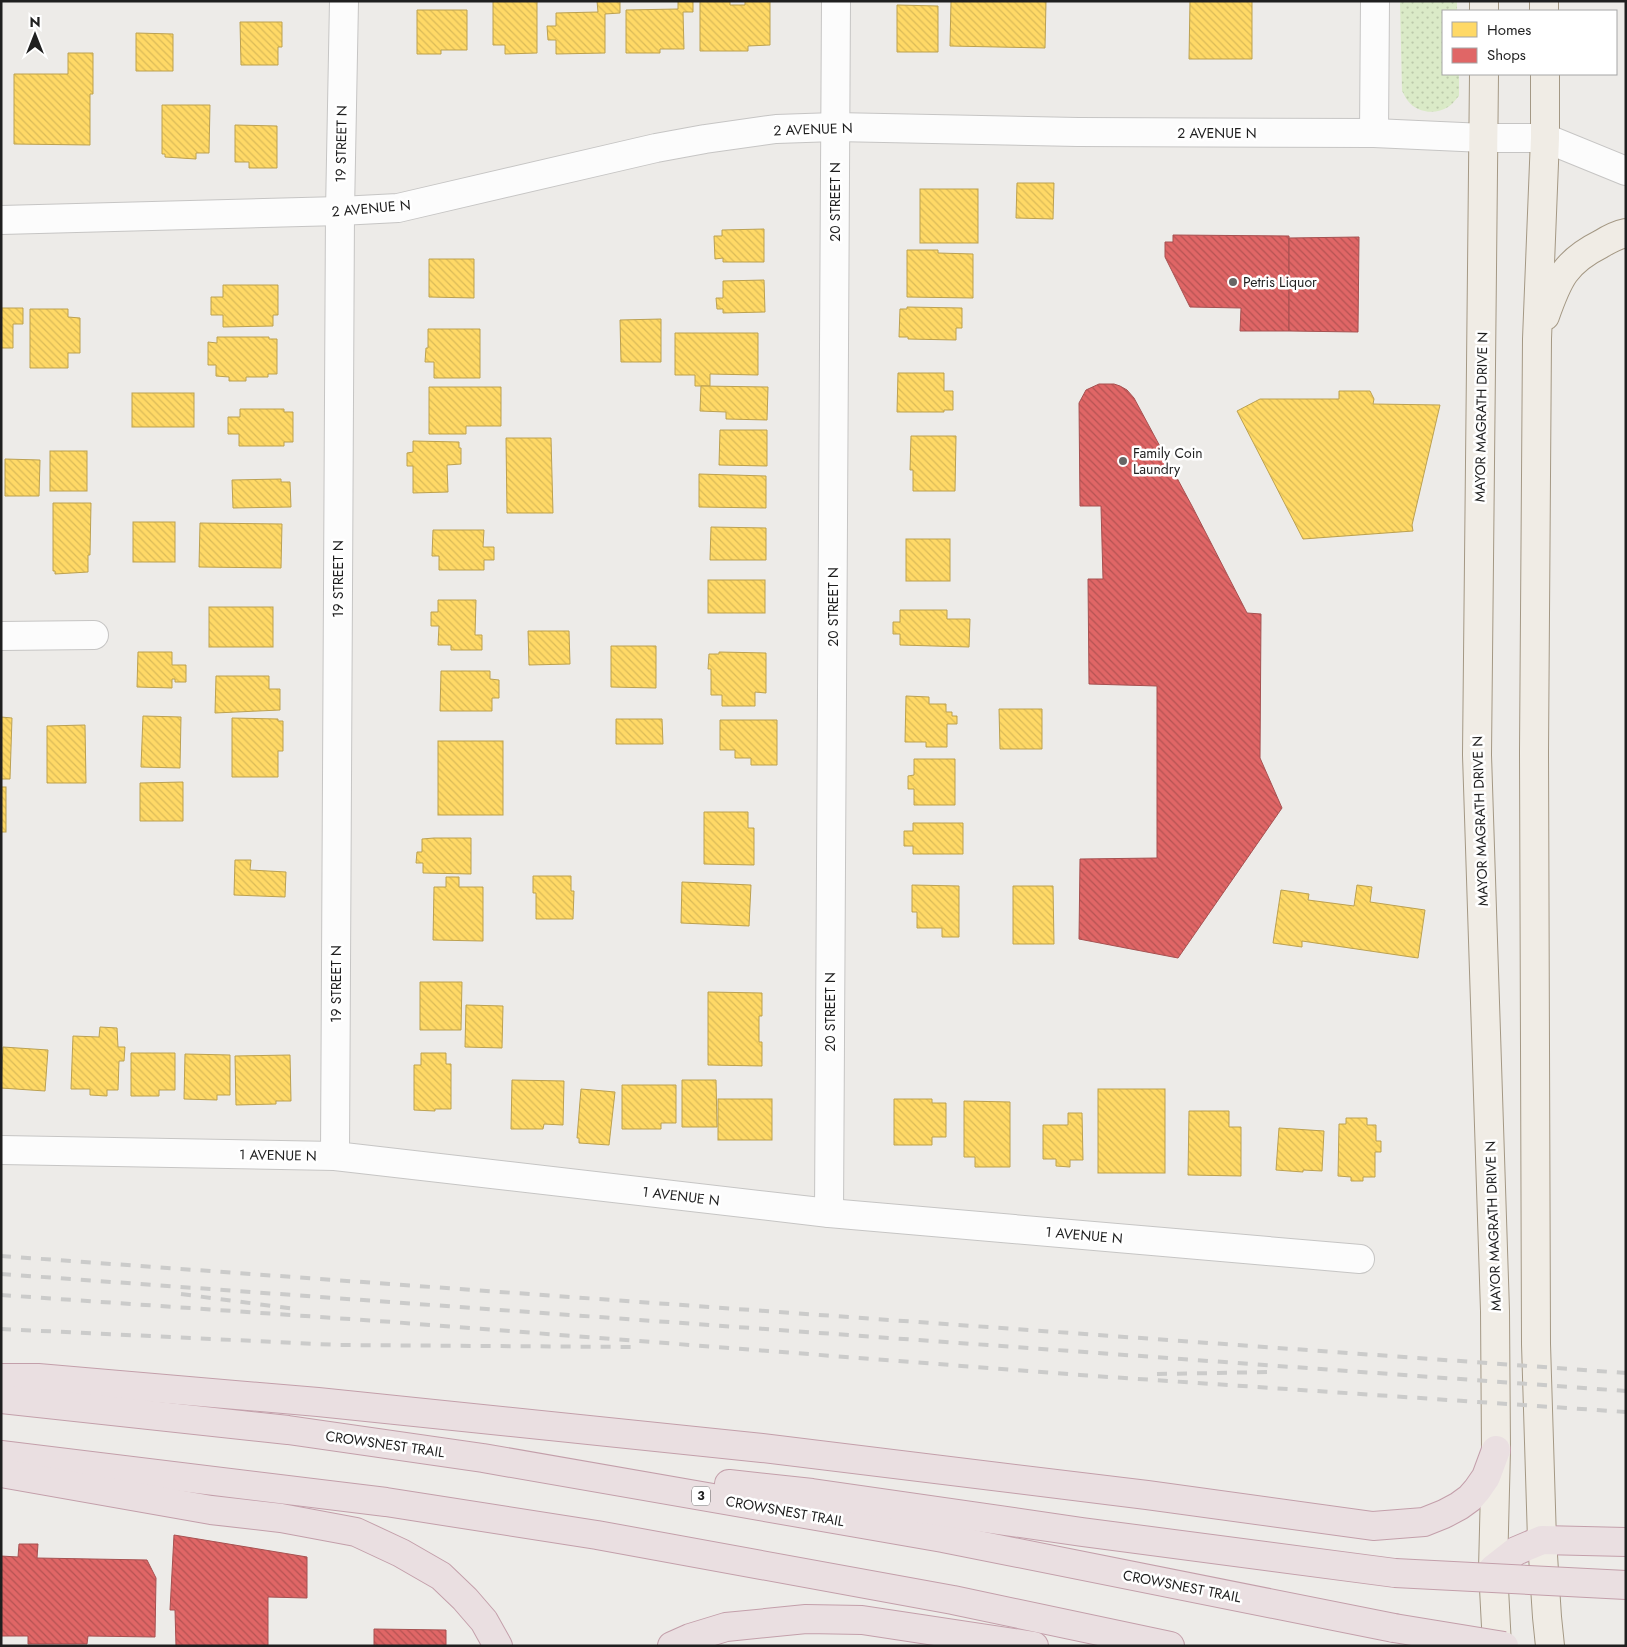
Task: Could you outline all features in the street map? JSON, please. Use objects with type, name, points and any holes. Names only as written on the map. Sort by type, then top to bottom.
[{"type":"highway","points":[[1,1378],[38,1378],[318,1402],[762,1448],[1147,1495],[1373,1526],[1424,1522],[1458,1506],[1470,1498],[1486,1477],[1496,1450]]},
{"type":"highway","name":"CROWSNEST TRAIL","points":[[1,1399],[288,1430],[483,1458],[942,1538],[1394,1628],[1504,1646]]},
{"type":"highway","points":[[1,1454],[386,1502],[596,1535],[954,1600],[1170,1646]]},
{"type":"highway","points":[[483,1458],[812,1493],[1082,1532],[1395,1572],[1626,1585]]},
{"type":"highway","points":[[1,1472],[211,1510],[281,1518],[356,1532],[401,1553],[441,1576],[484,1620],[498,1646]]},
{"type":"highway","points":[[1493,1569],[1516,1550],[1542,1540],[1626,1542]]},
{"type":"highway","points":[[672,1646],[690,1638],[726,1627],[806,1619],[862,1620],[1034,1646]]},
{"type":"main road","name":"MAYOR MAGRATH DRIVE N","points":[[1484,75],[1477,755],[1495,1302],[1496,1450],[1493,1569],[1496,1646]]},
{"type":"main road","points":[[1545,75],[1545,138],[1537,339],[1534,752],[1535,1118],[1536,1344],[1542,1540],[1550,1646]]},
{"type":"main road","points":[[1537,339],[1554,290],[1567,267],[1591,249],[1618,234],[1626,233]]},
{"type":"street","name":"19 STREET N","points":[[335,1156],[340,211],[344,1]]},
{"type":"street","name":"20 STREET N","points":[[829,1213],[836,1]]},
{"type":"street","points":[[1374,133],[1375,1]]},
{"type":"street","name":"2 AVENUE N","points":[[1,220],[398,208],[656,148],[776,129],[836,127],[1106,132],[1374,133],[1484,138],[1545,138],[1626,171]]},
{"type":"street","points":[[1,636],[94,635]]},
{"type":"street","name":"1 AVENUE N","points":[[1,1150],[335,1156],[829,1213],[1360,1259]]},
{"type":"green space","points":[[1400,1],[1457,1],[1457,10],[1442,10],[1442,75],[1459,75],[1459,96],[1451,105],[1443,110],[1427,112],[1412,105],[1402,91]]},
{"type":"building: Homes","points":[[493,1],[537,1],[537,53],[505,54],[505,45],[493,45]]},
{"type":"building: Homes","points":[[597,1],[620,1],[620,13],[605,14],[605,53],[556,54],[556,40],[548,40],[547,26],[556,26],[556,13],[598,12]]},
{"type":"building: Homes","points":[[678,1],[693,1],[693,12],[683,12],[684,49],[660,49],[660,53],[626,53],[626,10],[678,9]]},
{"type":"building: Homes","points":[[700,1],[730,1],[730,5],[745,5],[745,1],[770,1],[770,45],[748,46],[748,51],[700,51]]},
{"type":"building: Homes","points":[[951,1],[1046,1],[1045,48],[950,46]]},
{"type":"building: Homes","points":[[1190,1],[1252,1],[1252,59],[1189,59]]},
{"type":"building: Homes","points":[[897,5],[938,6],[938,52],[897,52]]},
{"type":"building: Homes","points":[[417,10],[467,10],[467,50],[441,50],[441,54],[417,54]]},
{"type":"building: Homes","points":[[240,22],[282,22],[282,47],[278,47],[278,65],[241,65]]},
{"type":"building: Homes","points":[[136,33],[173,34],[173,71],[136,71]]},
{"type":"building: Homes","points":[[68,53],[93,53],[93,94],[90,94],[90,145],[14,144],[14,74],[68,74]]},
{"type":"building: Homes","points":[[162,105],[210,105],[209,153],[196,153],[196,159],[165,157],[165,154],[162,154]]},
{"type":"building: Homes","points":[[235,125],[277,126],[277,168],[249,168],[249,162],[235,162]]},
{"type":"building: Homes","points":[[1017,183],[1054,183],[1053,219],[1016,218]]},
{"type":"building: Homes","points":[[920,189],[978,189],[978,243],[920,243]]},
{"type":"building: Homes","points":[[764,229],[764,262],[723,262],[723,258],[715,259],[714,236],[722,236],[722,230]]},
{"type":"building: Homes","points":[[907,250],[938,250],[938,253],[973,254],[973,298],[907,297]]},
{"type":"building: Homes","points":[[429,259],[474,259],[474,298],[429,297]]},
{"type":"building: Homes","points":[[764,280],[765,312],[723,313],[723,309],[717,309],[716,298],[723,298],[723,281]]},
{"type":"building: Homes","points":[[223,285],[278,285],[278,315],[273,315],[273,326],[223,327],[223,315],[211,315],[211,297],[223,297]]},
{"type":"building: Homes","points":[[907,307],[962,308],[962,328],[956,328],[956,340],[908,339],[908,337],[899,337],[900,309],[907,309]]},
{"type":"building: Homes","points":[[1,308],[23,308],[23,324],[13,324],[13,348],[1,348]]},
{"type":"building: Homes","points":[[30,309],[68,309],[68,317],[80,318],[80,353],[68,353],[68,368],[30,368]]},
{"type":"building: Homes","points":[[661,319],[661,362],[621,362],[620,320]]},
{"type":"building: Homes","points":[[428,329],[480,329],[480,378],[434,378],[434,362],[425,362],[426,348],[428,348]]},
{"type":"building: Homes","points":[[675,333],[758,333],[758,375],[710,374],[710,386],[695,386],[695,375],[675,375]]},
{"type":"building: Homes","points":[[217,337],[269,337],[269,339],[277,339],[277,374],[268,374],[268,377],[246,377],[246,381],[229,381],[229,377],[216,376],[216,365],[208,365],[208,342],[217,343]]},
{"type":"building: Homes","points":[[898,373],[944,373],[944,391],[953,391],[953,410],[944,410],[944,412],[897,412]]},
{"type":"building: Homes","points":[[701,386],[768,387],[767,420],[726,419],[726,412],[700,411]]},
{"type":"building: Homes","points":[[429,387],[501,387],[501,426],[466,426],[466,434],[429,434]]},
{"type":"building: Homes","points":[[1339,391],[1370,391],[1374,399],[1373,404],[1440,405],[1412,525],[1413,531],[1303,539],[1237,411],[1260,399],[1339,399]]},
{"type":"building: Homes","points":[[132,393],[194,393],[194,427],[132,427]]},
{"type":"building: Homes","points":[[240,409],[284,409],[284,412],[293,412],[293,442],[284,442],[284,446],[239,446],[239,434],[228,434],[228,417],[240,417]]},
{"type":"building: Homes","points":[[720,430],[767,430],[767,466],[719,465]]},
{"type":"building: Homes","points":[[911,436],[956,436],[955,491],[913,491],[913,470],[910,470]]},
{"type":"building: Homes","points":[[506,438],[551,438],[553,513],[507,513]]},
{"type":"building: Homes","points":[[413,441],[459,442],[461,464],[447,465],[448,492],[413,493],[413,466],[407,466],[407,453],[413,452]]},
{"type":"building: Homes","points":[[50,451],[87,451],[87,491],[50,491]]},
{"type":"building: Homes","points":[[5,459],[40,460],[39,496],[5,496]]},
{"type":"building: Homes","points":[[699,474],[766,476],[766,508],[699,507]]},
{"type":"building: Homes","points":[[281,479],[281,482],[290,482],[291,507],[233,508],[232,480]]},
{"type":"building: Homes","points":[[53,503],[91,503],[88,572],[55,574],[55,571],[53,571]]},
{"type":"building: Homes","points":[[133,522],[175,522],[175,562],[133,562]]},
{"type":"building: Homes","points":[[200,523],[282,524],[281,568],[199,567]]},
{"type":"building: Homes","points":[[711,527],[766,528],[766,560],[710,560]]},
{"type":"building: Homes","points":[[433,530],[484,530],[483,547],[494,547],[494,560],[484,560],[484,570],[439,570],[439,556],[432,556]]},
{"type":"building: Homes","points":[[906,539],[950,539],[950,581],[906,581]]},
{"type":"building: Homes","points":[[708,580],[765,580],[765,613],[708,613]]},
{"type":"building: Homes","points":[[438,600],[476,600],[475,635],[482,635],[482,650],[451,650],[451,645],[438,645],[439,626],[431,626],[431,612],[438,612]]},
{"type":"building: Homes","points":[[209,607],[273,607],[273,647],[209,647]]},
{"type":"building: Homes","points":[[900,610],[947,610],[947,619],[970,619],[969,647],[900,645],[900,634],[893,634],[893,622],[900,622]]},
{"type":"building: Homes","points":[[528,631],[569,631],[570,664],[529,665]]},
{"type":"building: Homes","points":[[611,646],[656,646],[656,688],[611,687]]},
{"type":"building: Homes","points":[[138,652],[172,652],[172,665],[186,665],[186,682],[175,682],[175,679],[172,679],[172,688],[137,687]]},
{"type":"building: Homes","points":[[719,652],[766,653],[766,693],[755,692],[755,706],[722,706],[722,695],[711,695],[711,669],[708,669],[709,654],[719,654]]},
{"type":"building: Homes","points":[[441,671],[490,671],[490,679],[499,680],[499,698],[492,698],[492,711],[440,711]]},
{"type":"building: Homes","points":[[216,676],[269,676],[269,689],[280,689],[280,710],[215,713]]},
{"type":"building: Homes","points":[[906,696],[929,697],[929,704],[946,704],[946,712],[952,712],[952,716],[957,716],[957,724],[947,724],[947,747],[926,747],[926,742],[905,742]]},
{"type":"building: Homes","points":[[999,709],[1042,709],[1042,749],[1000,749]]},
{"type":"building: Homes","points":[[143,716],[181,717],[180,768],[141,767]]},
{"type":"building: Homes","points":[[1,717],[12,718],[10,779],[1,779]]},
{"type":"building: Homes","points":[[232,718],[278,719],[278,721],[283,721],[283,751],[278,751],[278,777],[232,777]]},
{"type":"building: Homes","points":[[616,719],[662,719],[663,744],[616,744]]},
{"type":"building: Homes","points":[[720,720],[777,720],[777,765],[751,765],[751,758],[735,758],[735,750],[720,750]]},
{"type":"building: Homes","points":[[85,725],[86,783],[47,783],[47,726]]},
{"type":"building: Homes","points":[[438,741],[503,741],[503,815],[438,815]]},
{"type":"building: Homes","points":[[914,759],[955,759],[955,805],[914,805],[914,789],[908,789],[908,776],[914,775]]},
{"type":"building: Homes","points":[[183,782],[183,821],[140,821],[140,783]]},
{"type":"building: Homes","points":[[1,787],[6,787],[6,832],[1,832]]},
{"type":"building: Homes","points":[[704,812],[748,812],[748,828],[754,828],[754,865],[704,864]]},
{"type":"building: Homes","points":[[913,823],[963,823],[963,854],[913,854],[913,846],[904,846],[904,831],[913,831]]},
{"type":"building: Homes","points":[[471,838],[471,874],[423,873],[423,863],[416,863],[417,852],[422,852],[422,839]]},
{"type":"building: Homes","points":[[235,860],[251,860],[250,870],[286,872],[285,897],[234,895]]},
{"type":"building: Homes","points":[[533,876],[571,876],[571,891],[574,891],[573,919],[536,919],[536,893],[533,893]]},
{"type":"building: Homes","points":[[446,877],[459,877],[459,887],[483,887],[483,941],[433,940],[434,887],[446,887]]},
{"type":"building: Homes","points":[[682,882],[751,885],[749,926],[681,923]]},
{"type":"building: Homes","points":[[912,885],[959,886],[959,937],[942,937],[942,928],[917,928],[917,912],[912,912]]},
{"type":"building: Homes","points":[[1357,885],[1372,887],[1370,902],[1425,910],[1418,958],[1302,941],[1302,947],[1273,943],[1281,890],[1309,894],[1308,900],[1354,906]]},
{"type":"building: Homes","points":[[1013,886],[1053,886],[1054,944],[1013,944]]},
{"type":"building: Homes","points":[[420,982],[462,982],[461,1030],[420,1030]]},
{"type":"building: Homes","points":[[708,992],[762,993],[762,1016],[759,1016],[759,1042],[762,1042],[762,1066],[708,1065]]},
{"type":"building: Homes","points":[[466,1005],[503,1006],[502,1048],[465,1047]]},
{"type":"building: Homes","points":[[100,1027],[117,1028],[118,1047],[125,1047],[124,1061],[119,1061],[118,1090],[107,1090],[107,1096],[90,1095],[90,1089],[71,1089],[73,1036],[99,1037]]},
{"type":"building: Homes","points":[[3,1047],[48,1050],[45,1091],[1,1088]]},
{"type":"building: Homes","points":[[131,1053],[175,1053],[175,1090],[159,1090],[159,1096],[131,1096]]},
{"type":"building: Homes","points":[[421,1053],[446,1053],[446,1064],[451,1064],[451,1109],[435,1109],[435,1111],[414,1110],[414,1065],[421,1065]]},
{"type":"building: Homes","points":[[185,1054],[230,1055],[230,1095],[217,1095],[217,1100],[184,1099]]},
{"type":"building: Homes","points":[[290,1055],[291,1101],[276,1101],[276,1104],[236,1105],[235,1056]]},
{"type":"building: Homes","points":[[512,1080],[564,1081],[563,1125],[544,1124],[543,1129],[511,1129]]},
{"type":"building: Homes","points":[[682,1080],[716,1080],[717,1127],[682,1127]]},
{"type":"building: Homes","points":[[622,1085],[676,1085],[676,1123],[661,1123],[661,1129],[622,1129]]},
{"type":"building: Homes","points":[[581,1089],[615,1092],[609,1145],[579,1143],[579,1138],[577,1138]]},
{"type":"building: Homes","points":[[1098,1089],[1165,1089],[1165,1173],[1098,1173]]},
{"type":"building: Homes","points":[[718,1099],[772,1099],[772,1140],[718,1140]]},
{"type":"building: Homes","points":[[894,1099],[932,1099],[932,1103],[946,1103],[946,1137],[932,1137],[932,1145],[894,1145]]},
{"type":"building: Homes","points":[[964,1101],[1010,1102],[1010,1167],[975,1167],[975,1157],[964,1157]]},
{"type":"building: Homes","points":[[1189,1111],[1229,1111],[1229,1127],[1241,1127],[1241,1176],[1188,1175]]},
{"type":"building: Homes","points":[[1068,1113],[1082,1113],[1083,1160],[1070,1160],[1070,1167],[1056,1166],[1056,1159],[1043,1159],[1043,1125],[1068,1125]]},
{"type":"building: Homes","points":[[1346,1118],[1367,1118],[1367,1125],[1376,1125],[1376,1141],[1381,1141],[1381,1152],[1375,1152],[1375,1177],[1363,1177],[1363,1181],[1351,1181],[1351,1177],[1338,1176],[1339,1124],[1346,1124]]},
{"type":"building: Homes","points":[[1279,1128],[1324,1131],[1322,1171],[1276,1170]]},
{"type":"building: Shops","name":"Petris Liquor","points":[[1173,235],[1289,236],[1289,331],[1240,331],[1241,308],[1190,307],[1165,257],[1165,242],[1173,242]]},
{"type":"building: Shops","points":[[1359,237],[1358,332],[1289,331],[1289,238]]},
{"type":"building: Shops","points":[[1099,384],[1120,386],[1127,390],[1134,398],[1247,613],[1261,614],[1260,758],[1282,808],[1178,958],[1079,939],[1080,859],[1157,858],[1157,686],[1089,684],[1088,579],[1103,579],[1101,506],[1080,506],[1079,403],[1086,390]]},
{"type":"building: Shops","points":[[174,1535],[307,1557],[307,1598],[268,1597],[268,1646],[176,1646],[175,1610],[170,1610]]},
{"type":"building: Shops","points":[[19,1544],[38,1544],[37,1558],[147,1560],[156,1578],[155,1637],[88,1636],[87,1644],[28,1644],[28,1636],[1,1636],[1,1556],[18,1557]]},
{"type":"building: Shops","points":[[374,1629],[446,1630],[446,1646],[374,1646]]},
{"type":"railway","points":[[1,1256],[1626,1373]]},
{"type":"railway","points":[[1,1274],[1626,1391]]},
{"type":"railway","points":[[181,1294],[295,1309]]},
{"type":"railway","points":[[1,1295],[392,1322],[1080,1375],[1626,1412]]},
{"type":"railway","points":[[1,1329],[339,1345],[635,1347]]},
{"type":"railway","points":[[1157,1374],[1272,1372]]},
{"type":"place","name":"Petris Liquor","points":[[1233,282]]},
{"type":"place","name":"Family Coin Laundry","points":[[1123,461]]}]
